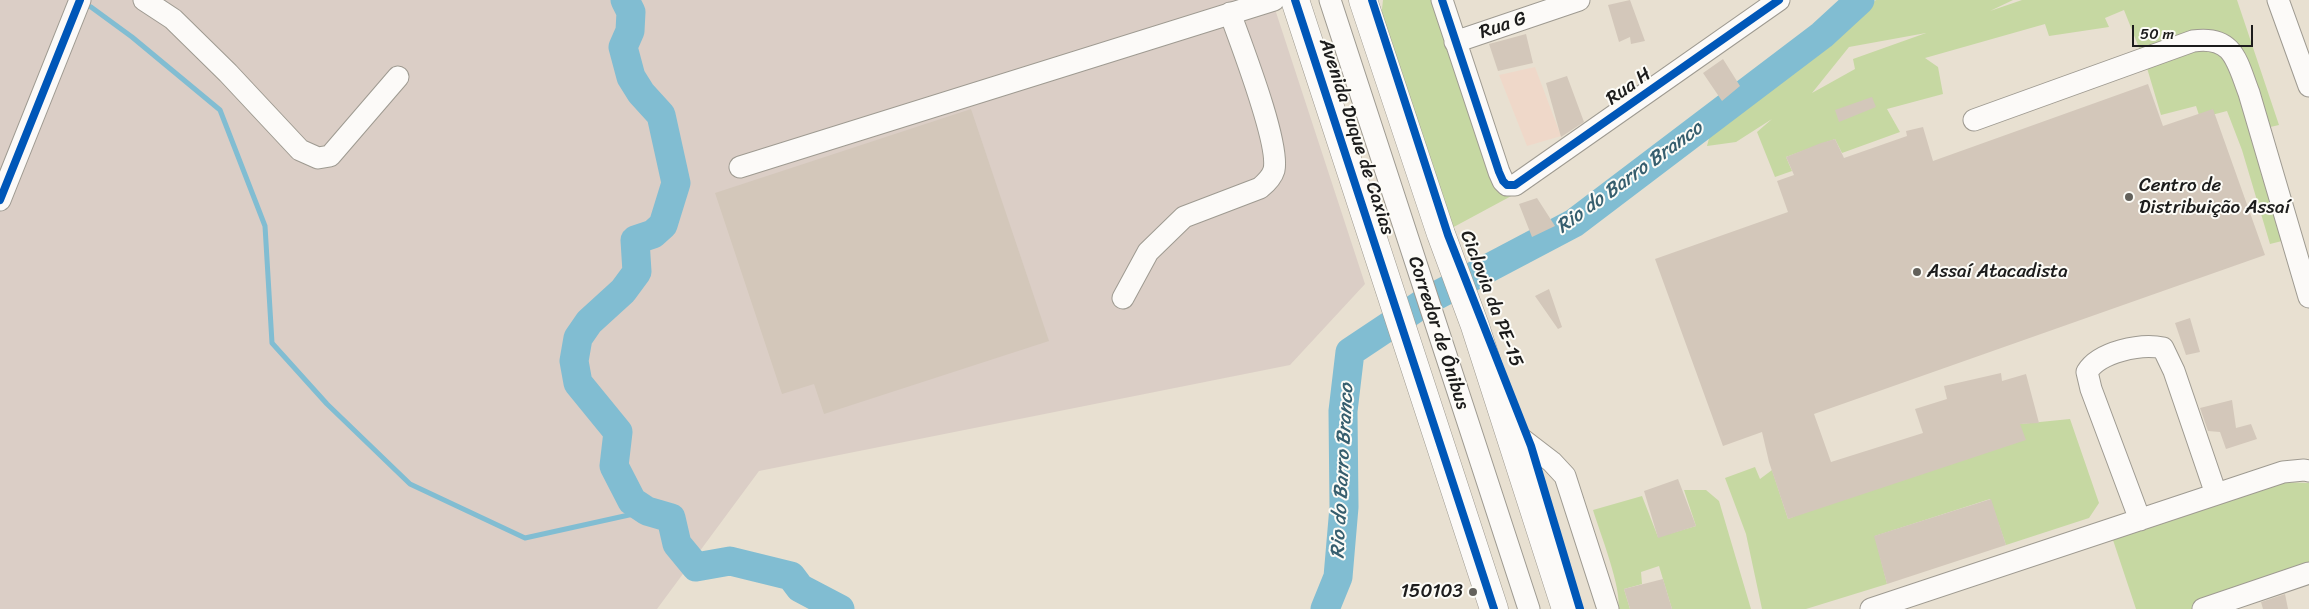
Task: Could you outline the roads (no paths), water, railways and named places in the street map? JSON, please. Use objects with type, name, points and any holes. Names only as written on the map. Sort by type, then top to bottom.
[{"type":"highway","name":"Avenida Duque de Caxias","points":[[1295,0],[1491,605]]},
{"type":"highway","points":[[1367,6],[1441,234],[1510,429],[1566,609]]},
{"type":"street","points":[[0,200],[80,0]]},
{"type":"street","points":[[144,0],[172,19],[228,73],[300,150],[318,158],[330,156],[398,76]]},
{"type":"street","points":[[740,168],[1274,0]]},
{"type":"street","name":"Corredor de Ônibus","points":[[1330,0],[1529,609]]},
{"type":"street","points":[[1442,0],[1455,42]]},
{"type":"street","name":"Rua G","points":[[1455,42],[1579,0]]},
{"type":"street","name":"Rua H","points":[[1455,42],[1499,172],[1507,185],[1516,186],[1779,0]]},
{"type":"street","points":[[2278,0],[2309,86]]},
{"type":"street","points":[[1123,298],[1148,252],[1184,217],[1260,188],[1269,180],[1274,169],[1272,137],[1230,13]]},
{"type":"street","points":[[1974,120],[2193,41],[2208,39],[2221,44],[2231,51],[2237,61],[2249,93],[2309,297]]},
{"type":"street","points":[[2140,520],[2091,389],[2087,372],[2093,363],[2102,358],[2150,345],[2163,348],[2174,371],[2216,494]]},
{"type":"street","points":[[1510,429],[1552,462],[1565,476],[1608,609]]},
{"type":"street","points":[[1871,609],[2283,472],[2309,471]]},
{"type":"street","points":[[2203,609],[2309,573]]},
{"type":"waterway","name":"Rio do Barro Branco","points":[[625,0],[631,12],[630,31],[623,47],[631,77],[641,93],[661,115],[676,183],[663,225],[653,234],[635,240],[637,272],[623,291],[589,322],[578,338],[574,361],[578,383],[618,432],[614,466],[632,501],[647,511],[671,518],[677,544],[696,567],[730,561],[791,576],[800,588],[840,609]]},
{"type":"waterway","name":"Rio do Barro Branco","points":[[1325,609],[1338,577],[1344,507],[1343,411],[1350,352],[1428,300],[1574,223],[1822,35],[1860,0]]},
{"type":"waterway","points":[[91,7],[132,37],[220,110],[265,226],[272,343],[327,404],[410,484],[525,538],[647,511]]},
{"type":"place","name":"Centro de Distribuição Assaí","points":[[2129,197]]},
{"type":"place","name":"Assaí Atacadista","points":[[1917,272]]},
{"type":"place","name":"150103","points":[[1473,592]]}]
